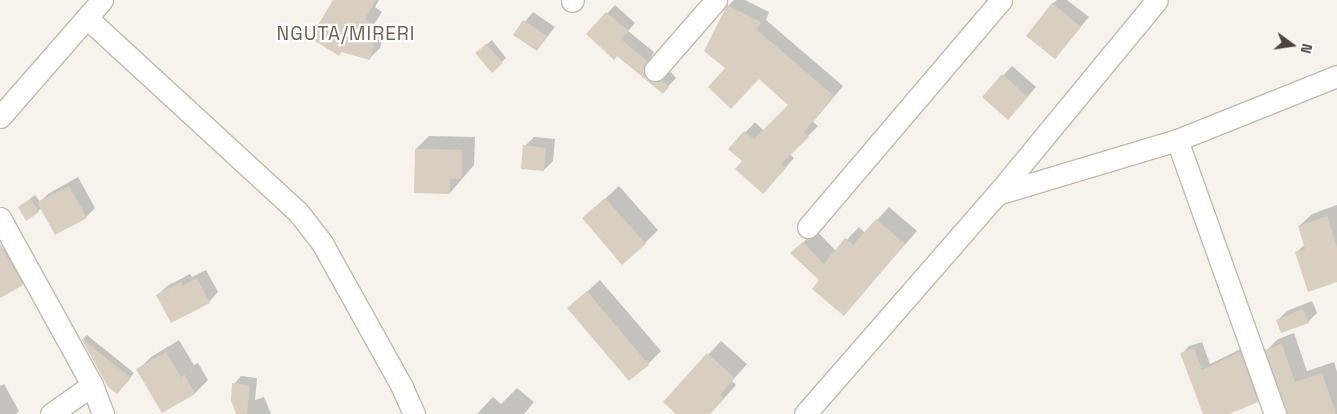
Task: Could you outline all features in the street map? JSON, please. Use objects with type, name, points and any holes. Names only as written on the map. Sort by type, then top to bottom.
[{"type":"street","points":[[0,117],[102,0]]},
{"type":"street","points":[[655,70],[716,0]]},
{"type":"street","points":[[808,227],[1001,0]]},
{"type":"street","points":[[805,414],[997,194],[1151,2]]},
{"type":"street","points":[[87,18],[298,212],[322,243],[402,387],[414,414]]},
{"type":"street","points":[[997,194],[1177,140],[1337,76]]},
{"type":"street","points":[[1177,140],[1275,414]]},
{"type":"street","points":[[0,218],[92,385],[103,414]]},
{"type":"street","points":[[51,414],[92,385]]},
{"type":"building","points":[[333,0],[376,0],[365,19],[372,23],[362,41],[374,44],[370,60],[341,52],[339,56],[310,38]]},
{"type":"building","points":[[1052,3],[1081,27],[1055,59],[1026,36]]},
{"type":"building","points":[[727,5],[761,22],[757,30],[834,96],[804,132],[809,137],[781,164],[786,168],[763,194],[735,169],[742,161],[728,149],[744,131],[754,139],[788,105],[759,79],[731,109],[708,87],[725,68],[704,51]]},
{"type":"building","points":[[606,12],[629,31],[621,39],[647,61],[643,68],[646,79],[653,82],[662,80],[669,87],[663,94],[617,56],[614,60],[586,34]]},
{"type":"building","points":[[523,20],[547,36],[537,51],[513,35]]},
{"type":"building","points":[[486,44],[503,63],[492,73],[475,53]]},
{"type":"building","points":[[1002,74],[1028,97],[1008,120],[982,97]]},
{"type":"building","points":[[523,145],[546,148],[544,171],[521,169]]},
{"type":"building","points":[[415,149],[462,150],[462,179],[450,179],[450,194],[414,193]]},
{"type":"building","points":[[69,186],[87,218],[55,235],[37,202]]},
{"type":"building","points":[[605,198],[646,244],[622,265],[582,218]]},
{"type":"building","points":[[31,199],[39,212],[26,221],[18,207]]},
{"type":"building","points":[[1327,216],[1337,247],[1337,282],[1308,292],[1295,252],[1305,249],[1298,226]]},
{"type":"building","points":[[876,219],[905,244],[844,316],[812,289],[819,280],[790,253],[803,242],[824,264],[845,238],[853,245]]},
{"type":"building","points":[[0,244],[23,285],[0,298]]},
{"type":"building","points":[[197,278],[210,303],[171,323],[156,295],[181,282],[183,286]]},
{"type":"building","points":[[587,291],[649,365],[629,381],[567,308]]},
{"type":"building","points":[[1303,309],[1309,323],[1281,333],[1276,320]]},
{"type":"building","points":[[81,338],[131,378],[117,394],[108,387]]},
{"type":"building","points":[[1282,344],[1295,382],[1322,373],[1336,414],[1287,414],[1265,350]]},
{"type":"building","points":[[1194,348],[1202,370],[1240,352],[1258,402],[1229,414],[1203,414],[1180,353]]},
{"type":"building","points":[[166,352],[181,377],[185,375],[195,394],[162,413],[136,369]]},
{"type":"building","points":[[707,353],[735,378],[720,395],[724,399],[710,414],[676,414],[663,402]]},
{"type":"building","points":[[232,383],[250,385],[247,414],[236,414],[231,400]]},
{"type":"district","name":"NGUTA/MIRERI","points":[[346,34]]}]
